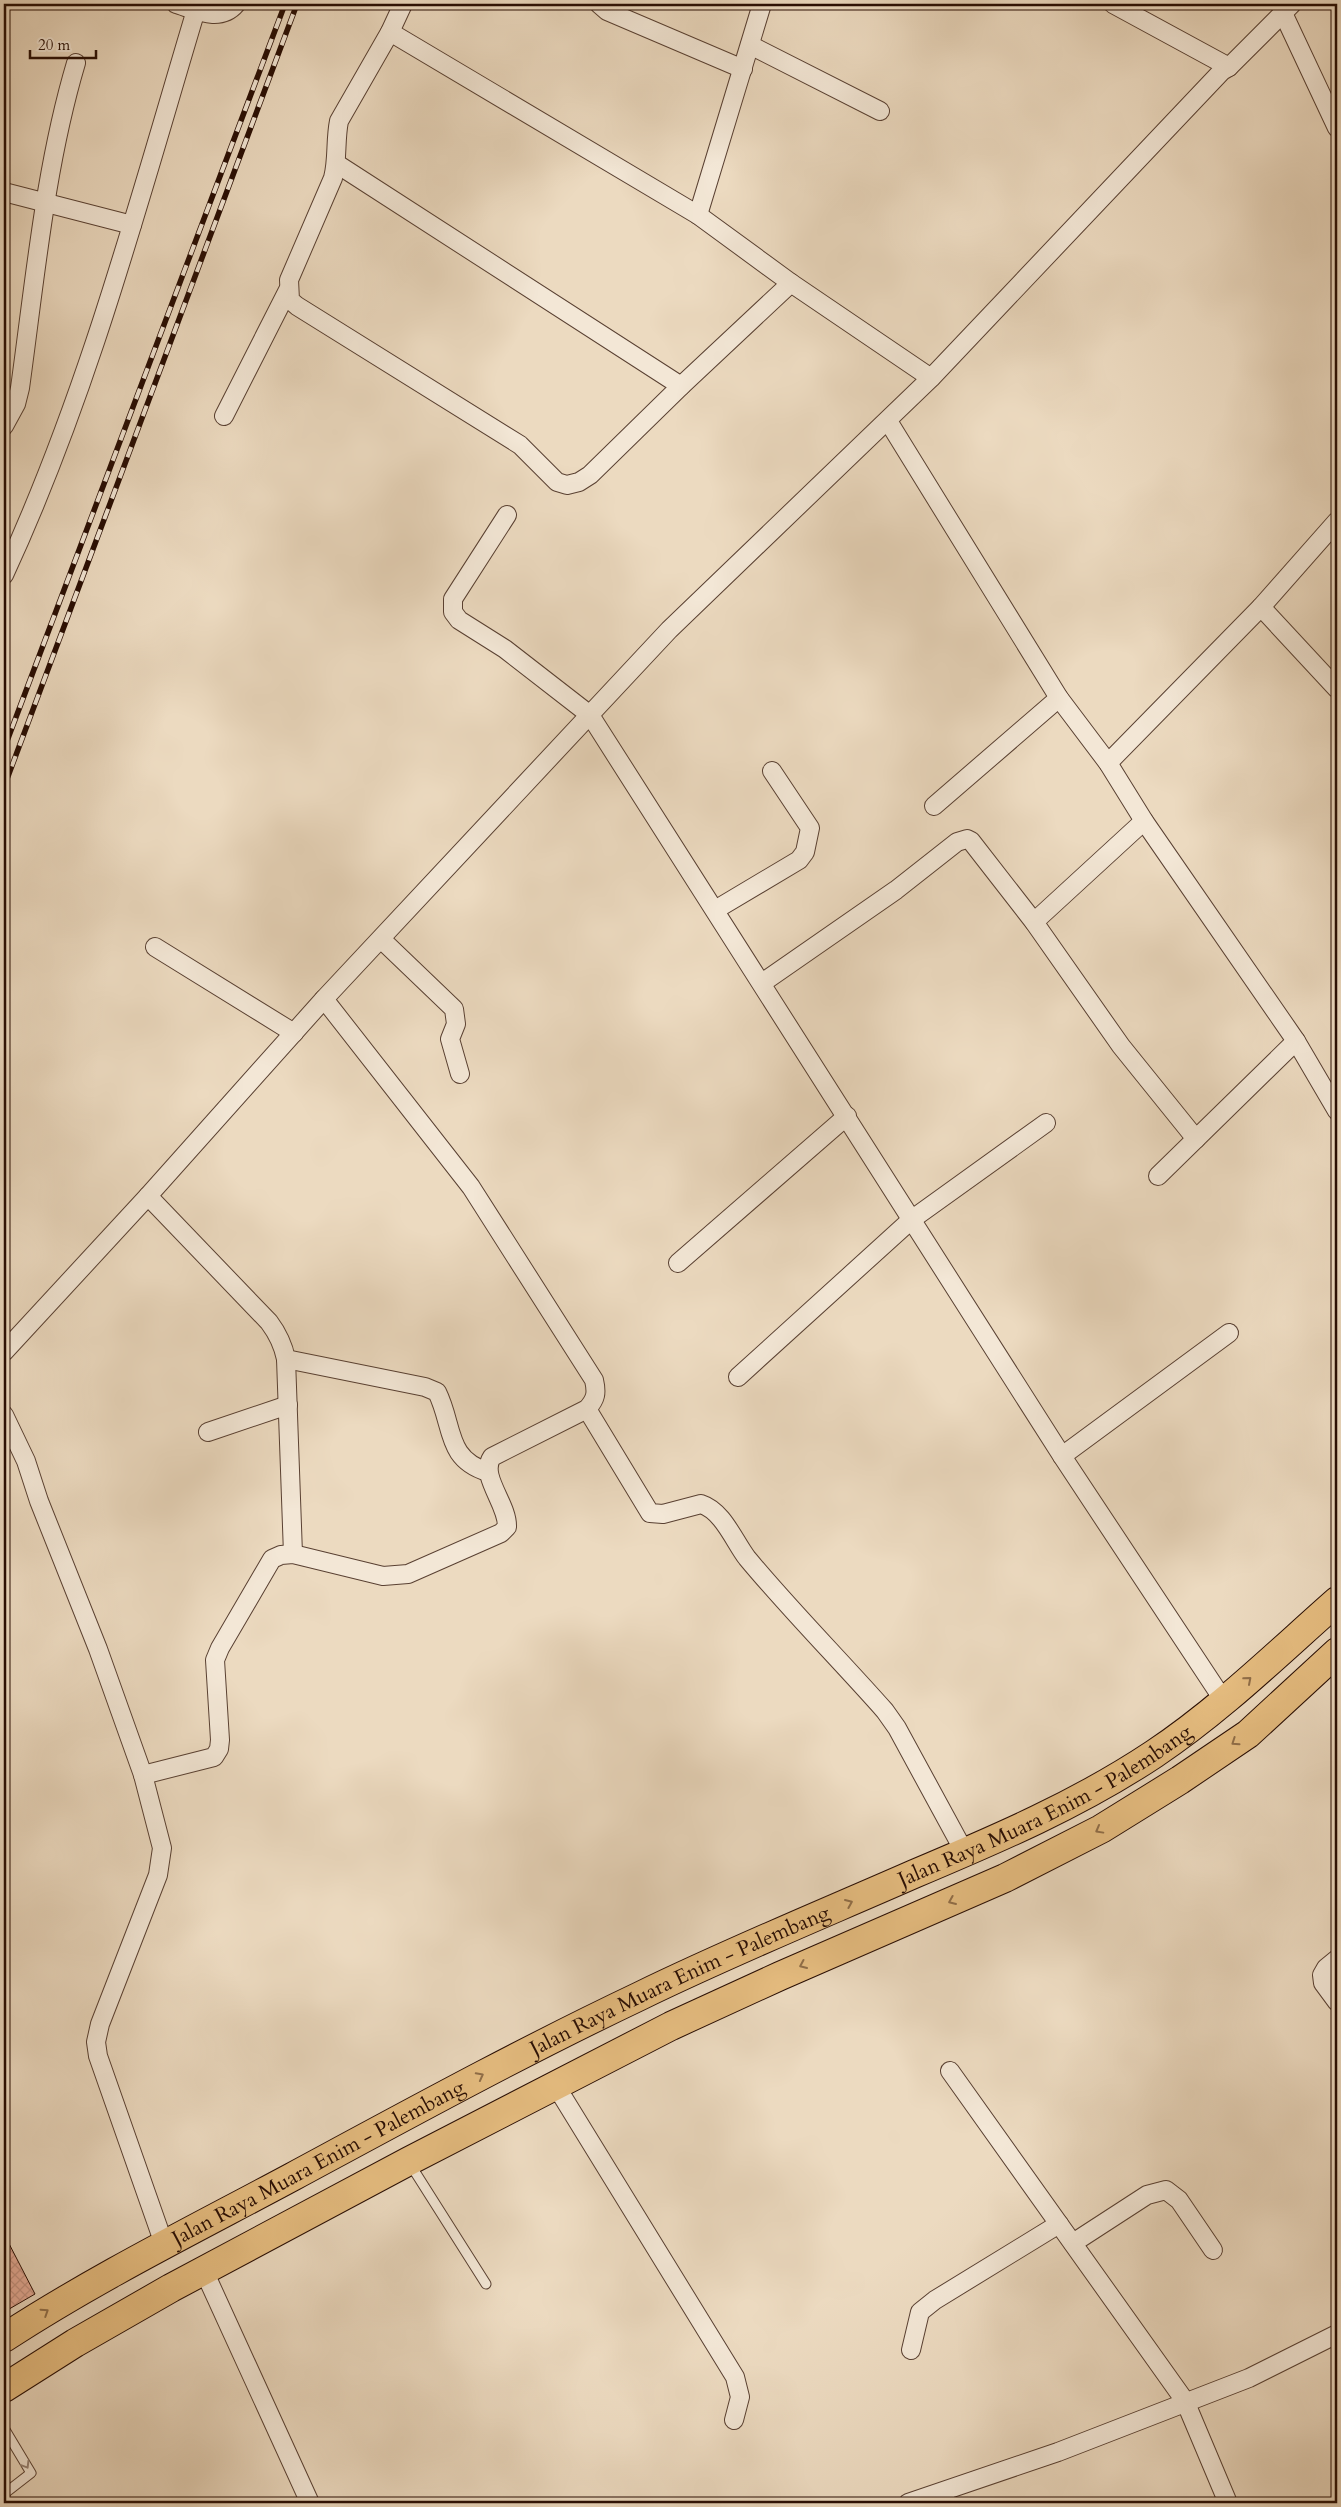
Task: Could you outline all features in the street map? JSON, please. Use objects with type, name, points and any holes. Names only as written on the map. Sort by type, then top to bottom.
[{"type":"main road","name":"Jalan Raya Muara Enim - Palembang","points":[[4,2338],[55,2305],[164,2244],[511,2060],[641,1995],[761,1940],[965,1853],[1087,1795],[1156,1753],[1224,1701],[1337,1601]]},
{"type":"main road","name":"Jalan Raya Muara Enim - Palembang","points":[[4,2388],[75,2343],[204,2271],[409,2161],[671,2026],[814,1961],[1006,1878],[1101,1829],[1180,1780],[1248,1734],[1337,1652]]},
{"type":"main road","points":[[308,2168],[330,2204]]},
{"type":"main road","points":[[259,2194],[282,2230]]},
{"type":"street","points":[[176,4],[222,15],[230,11],[236,4]]},
{"type":"street","points":[[403,4],[390,32],[339,121],[336,133],[337,164],[289,280],[290,300],[297,306],[520,445],[557,482],[567,485],[579,482],[590,475],[681,386],[792,283]]},
{"type":"street","points":[[599,4],[608,11],[743,69]]},
{"type":"street","points":[[698,215],[762,4]]},
{"type":"street","points":[[1113,4],[1229,67]]},
{"type":"street","points":[[4,1352],[148,1196],[324,999],[669,630],[931,378],[1222,71],[1229,67],[1288,8],[1337,128]]},
{"type":"street","points":[[4,574],[24,532],[80,391],[196,10]]},
{"type":"street","points":[[390,32],[698,215],[792,283],[931,378]]},
{"type":"street","points":[[750,45],[880,111]]},
{"type":"street","points":[[4,426],[16,404],[20,388],[46,203],[68,87],[76,62]]},
{"type":"street","points":[[337,164],[681,386]]},
{"type":"street","points":[[4,192],[132,225]]},
{"type":"street","points":[[224,416],[288,290]]},
{"type":"street","points":[[888,421],[1060,698],[1108,763],[1144,821],[1296,1040],[1337,1111]]},
{"type":"street","points":[[507,514],[453,599],[453,612],[459,620],[505,650],[590,715],[1062,1456],[1224,1701]]},
{"type":"street","points":[[1108,763],[1261,607],[1335,528]]},
{"type":"street","points":[[1261,607],[1337,689]]},
{"type":"street","points":[[934,806],[1060,698]]},
{"type":"street","points":[[715,910],[799,860],[805,852],[810,828],[772,770]]},
{"type":"street","points":[[1034,922],[1144,821]]},
{"type":"street","points":[[762,983],[896,890],[963,839],[971,841],[1034,922],[1121,1046],[1196,1139]]},
{"type":"street","points":[[381,939],[454,1009],[456,1024],[450,1039],[460,1074]]},
{"type":"street","points":[[155,947],[294,1033]]},
{"type":"street","points":[[143,1774],[214,1756],[219,1748],[215,1660],[220,1648],[272,1559],[280,1555],[293,1554],[383,1576],[408,1574],[500,1533],[507,1527],[507,1517],[488,1472],[487,1464],[492,1457],[587,1408],[594,1401],[597,1391],[594,1380],[471,1187],[324,999]]},
{"type":"street","points":[[1158,1176],[1296,1040]]},
{"type":"street","points":[[678,1263],[847,1116]]},
{"type":"street","points":[[738,1377],[911,1220],[1046,1123]]},
{"type":"street","points":[[148,1196],[269,1322],[279,1335],[286,1359],[293,1554]]},
{"type":"street","points":[[1062,1456],[1230,1333]]},
{"type":"street","points":[[286,1359],[425,1387],[437,1392],[458,1454],[472,1467],[488,1472]]},
{"type":"street","points":[[208,1432],[288,1405]]},
{"type":"street","points":[[587,1408],[650,1513],[663,1514],[701,1504],[714,1511],[781,1600],[885,1710],[965,1853]]},
{"type":"street","points":[[4,1415],[26,1461],[39,1501],[98,1649],[143,1774],[162,1848],[161,1863],[100,2024],[96,2042],[98,2056],[164,2244]]},
{"type":"street","points":[[1337,1959],[1322,1975],[1323,1983],[1337,2002]]},
{"type":"street","points":[[950,2070],[1184,2401],[1228,2503]]},
{"type":"street","points":[[556,2086],[735,2378],[740,2397],[734,2420]]},
{"type":"street","points":[[1073,2243],[1147,2195],[1166,2190],[1179,2200],[1213,2250]]},
{"type":"street","points":[[911,2350],[920,2312],[935,2300],[1059,2224]]},
{"type":"street","points":[[204,2271],[310,2503]]},
{"type":"street","points":[[908,2503],[934,2499],[1184,2401],[1249,2378],[1337,2334]]},
{"type":"lane","points":[[409,2161],[486,2284]]},
{"type":"lane","points":[[4,2428],[31,2473],[4,2494]]},
{"type":"building","points":[[4,2234],[35,2294],[4,2312]]},
{"type":"railway","points":[[4,749],[285,4]]},
{"type":"railway","points":[[4,787],[297,4]]}]
